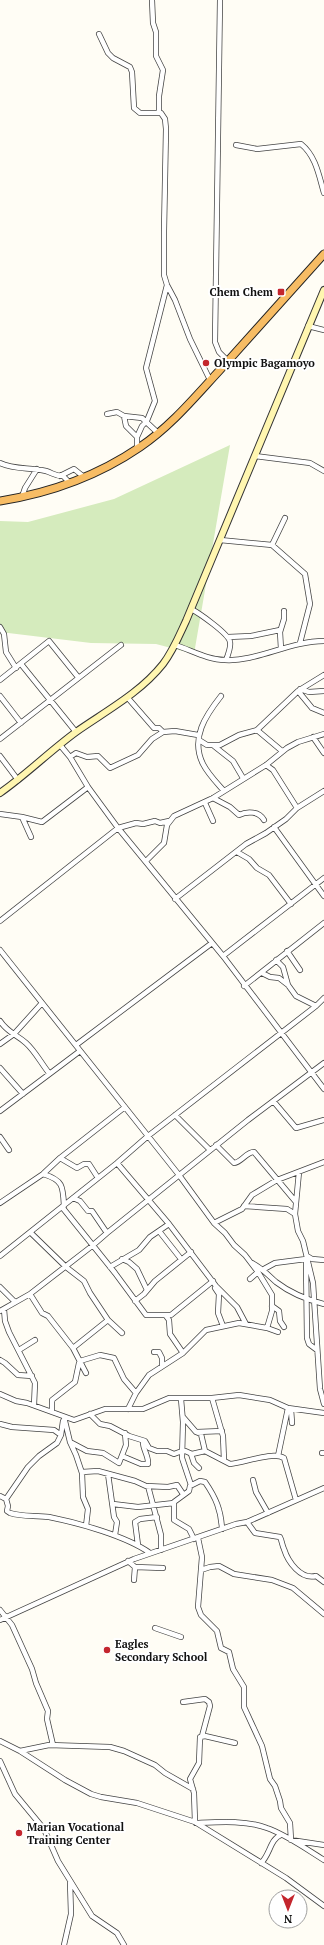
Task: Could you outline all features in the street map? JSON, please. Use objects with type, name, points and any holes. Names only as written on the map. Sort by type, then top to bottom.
[{"type":"highway","points":[[0,501],[22,497],[70,483],[84,477],[112,464],[138,448],[158,433],[180,414],[324,254]]},
{"type":"main road","points":[[0,793],[76,732],[127,697],[150,678],[164,663],[175,645],[191,609],[324,290]]},
{"type":"street","points":[[152,0],[156,32],[156,56],[163,70],[159,96],[159,113],[165,119],[166,129],[164,275],[190,340],[210,380]]},
{"type":"street","points":[[220,0],[215,342],[219,352],[228,361]]},
{"type":"street","points":[[99,34],[108,53],[113,58],[130,67],[133,76],[133,106],[135,111],[140,113],[159,113]]},
{"type":"street","points":[[236,145],[257,149],[301,144],[306,149],[318,169],[324,192]]},
{"type":"street","points":[[138,448],[137,437],[142,426],[146,422],[155,401],[146,368],[167,285]]},
{"type":"street","points":[[308,326],[324,330]]},
{"type":"street","points":[[107,414],[117,412],[124,416],[142,418],[158,433]]},
{"type":"street","points":[[124,416],[126,426],[137,437]]},
{"type":"street","points":[[255,456],[310,463],[324,471]]},
{"type":"street","points":[[0,463],[11,468],[24,467],[48,471],[56,476],[63,476],[70,483]]},
{"type":"street","points":[[22,497],[25,488],[37,469]]},
{"type":"street","points":[[60,476],[75,469],[84,477]]},
{"type":"street","points":[[272,545],[286,518]]},
{"type":"street","points":[[220,540],[272,545],[304,574],[310,604],[300,643]]},
{"type":"street","points":[[191,609],[204,617],[228,637],[230,645],[226,660]]},
{"type":"street","points":[[281,648],[280,630],[284,620],[284,611]]},
{"type":"street","points":[[0,627],[4,634],[6,652],[16,668]]},
{"type":"street","points":[[228,637],[251,636],[280,630]]},
{"type":"street","points":[[0,680],[49,641],[78,677]]},
{"type":"street","points":[[175,645],[214,659],[226,660],[243,659],[300,643],[324,641]]},
{"type":"street","points":[[0,739],[121,645]]},
{"type":"street","points":[[21,664],[76,732]]},
{"type":"street","points":[[70,757],[76,754],[87,757],[98,756],[108,767],[112,768],[138,756],[152,739],[163,732],[175,731],[198,737],[205,744],[224,744],[239,735],[257,730],[299,690],[324,675]]},
{"type":"street","points":[[299,690],[307,692],[324,691]]},
{"type":"street","points":[[299,690],[312,708],[324,714]]},
{"type":"street","points":[[0,696],[21,723]]},
{"type":"street","points":[[222,696],[207,714],[198,737],[203,764],[224,791]]},
{"type":"street","points":[[127,697],[154,728],[159,728],[163,732]]},
{"type":"street","points":[[257,730],[282,751]]},
{"type":"street","points":[[146,861],[164,843],[169,821],[174,816],[214,798],[243,778],[266,765],[282,751],[314,736],[324,734]]},
{"type":"street","points":[[314,736],[324,753]]},
{"type":"street","points":[[60,745],[70,757],[88,788],[118,828],[223,956],[244,986],[324,1088]]},
{"type":"street","points":[[213,745],[233,761],[243,778]]},
{"type":"street","points":[[0,756],[18,780]]},
{"type":"street","points":[[266,765],[274,772],[297,808]]},
{"type":"street","points":[[0,814],[42,822],[88,788]]},
{"type":"street","points":[[175,899],[237,852],[274,827],[297,808],[324,791]]},
{"type":"street","points":[[214,798],[239,814],[245,812],[260,814],[264,820]]},
{"type":"street","points":[[205,803],[213,821]]},
{"type":"street","points":[[22,817],[31,837]]},
{"type":"street","points":[[0,921],[118,828],[136,823],[143,824],[156,821],[160,823],[169,821]]},
{"type":"street","points":[[274,827],[324,896]]},
{"type":"street","points":[[237,852],[248,858],[257,868],[269,875],[290,904]]},
{"type":"street","points":[[223,956],[290,904],[304,891],[324,878]]},
{"type":"street","points":[[244,986],[262,973],[287,951],[323,925]]},
{"type":"street","points":[[76,1045],[212,943]]},
{"type":"street","points":[[0,951],[179,1175],[214,1223],[258,1272],[271,1292],[272,1312],[267,1328]]},
{"type":"street","points":[[287,951],[300,970]]},
{"type":"street","points":[[276,960],[283,967],[288,985]]},
{"type":"street","points":[[262,973],[271,978],[279,978],[288,985],[297,997],[316,1006]]},
{"type":"street","points":[[0,1256],[63,1207],[148,1136],[282,1033],[324,998]]},
{"type":"street","points":[[0,1044],[14,1034],[42,1003]]},
{"type":"street","points":[[0,1021],[9,1032],[28,1044],[49,1073]]},
{"type":"street","points":[[0,1111],[80,1051]]},
{"type":"street","points":[[34,1405],[36,1388],[32,1376],[5,1321],[2,1310],[30,1294],[66,1267],[216,1145],[324,1063]]},
{"type":"street","points":[[0,1068],[23,1094]]},
{"type":"street","points":[[274,1102],[296,1128],[324,1120]]},
{"type":"street","points":[[0,1202],[43,1174],[60,1158],[125,1107]]},
{"type":"street","points":[[176,1115],[210,1150]]},
{"type":"street","points":[[0,1137],[9,1150]]},
{"type":"street","points":[[216,1145],[234,1162],[237,1162],[250,1152],[254,1152],[277,1180],[291,1194],[296,1202]]},
{"type":"street","points":[[60,1158],[76,1168],[84,1164],[89,1164],[98,1178]]},
{"type":"street","points":[[214,1223],[244,1206],[252,1194],[277,1180],[324,1162]]},
{"type":"street","points":[[117,1163],[191,1252],[219,1294],[218,1315],[223,1326]]},
{"type":"street","points":[[299,1172],[295,1214],[298,1231],[305,1247],[307,1338],[310,1344],[317,1350]]},
{"type":"street","points":[[43,1174],[56,1178],[59,1182],[63,1192],[63,1207],[146,1315],[166,1316],[173,1314],[211,1282]]},
{"type":"street","points":[[73,1198],[82,1203],[88,1210],[92,1211],[107,1233]]},
{"type":"street","points":[[244,1206],[287,1209],[295,1214]]},
{"type":"street","points":[[110,1267],[139,1250],[150,1237],[169,1224]]},
{"type":"street","points":[[159,1231],[181,1260]]},
{"type":"street","points":[[31,1232],[66,1267],[84,1282],[108,1320],[122,1333]]},
{"type":"street","points":[[135,1301],[155,1281],[179,1264],[181,1260],[191,1252]]},
{"type":"street","points":[[306,1258],[313,1283],[317,1350],[324,1404]]},
{"type":"street","points":[[264,1269],[275,1264],[306,1258],[312,1260],[324,1260]]},
{"type":"street","points":[[122,1259],[130,1262],[137,1269],[147,1290]]},
{"type":"street","points":[[250,1262],[264,1269],[276,1282],[287,1289],[324,1304]]},
{"type":"street","points":[[250,1279],[258,1272]]},
{"type":"street","points":[[211,1282],[237,1307],[246,1324]]},
{"type":"street","points":[[0,1287],[15,1302]]},
{"type":"street","points":[[30,1294],[42,1313],[48,1316],[73,1348],[86,1373]]},
{"type":"street","points":[[272,1306],[279,1311],[280,1321],[284,1327]]},
{"type":"street","points":[[166,1316],[169,1320],[170,1334],[183,1353]]},
{"type":"street","points":[[73,1348],[108,1320]]},
{"type":"street","points":[[128,1409],[136,1393],[149,1375],[183,1353],[206,1330],[223,1326],[246,1324],[267,1328],[278,1332]]},
{"type":"street","points":[[19,1350],[35,1340]]},
{"type":"street","points":[[154,1352],[158,1352],[161,1356],[162,1366]]},
{"type":"street","points":[[80,1361],[103,1355],[114,1358],[124,1379],[136,1393]]},
{"type":"street","points":[[0,1360],[18,1375],[32,1376]]},
{"type":"street","points":[[52,1412],[53,1399],[59,1396],[76,1380],[80,1361]]},
{"type":"street","points":[[0,1394],[16,1402],[34,1405],[64,1417],[76,1419],[106,1409],[143,1409],[168,1398],[212,1398],[239,1395],[253,1396],[270,1400],[289,1409],[310,1410],[324,1413]]},
{"type":"street","points":[[212,1398],[222,1431],[224,1460]]},
{"type":"street","points":[[113,1504],[154,1506],[174,1503],[189,1491],[191,1485],[188,1473],[184,1468],[182,1451],[183,1417],[181,1412],[181,1399]]},
{"type":"street","points":[[289,1409],[292,1423]]},
{"type":"street","points":[[278,1456],[289,1409]]},
{"type":"street","points":[[90,1414],[100,1424],[110,1426],[146,1442],[149,1448],[156,1451],[166,1450],[174,1454],[182,1451],[191,1454],[205,1451],[232,1464],[268,1456],[278,1456],[284,1458],[296,1500]]},
{"type":"street","points":[[6,1499],[28,1467],[39,1456],[57,1443],[61,1435],[64,1417]]},
{"type":"street","points":[[64,1417],[70,1442],[82,1472],[83,1497],[88,1509],[86,1526]]},
{"type":"street","points":[[183,1417],[196,1432],[201,1434],[205,1451]]},
{"type":"street","points":[[0,1424],[14,1427],[54,1430],[61,1435]]},
{"type":"street","points":[[196,1432],[222,1431]]},
{"type":"street","points":[[70,1442],[88,1451],[103,1453],[119,1463],[126,1445],[125,1433]]},
{"type":"street","points":[[122,1456],[141,1464],[148,1464],[149,1459],[143,1445],[143,1441]]},
{"type":"street","points":[[191,1454],[194,1463],[199,1468]]},
{"type":"street","points":[[82,1472],[98,1471],[148,1486],[168,1487],[177,1485],[184,1494]]},
{"type":"street","points":[[108,1474],[114,1517],[117,1522],[115,1535]]},
{"type":"street","points":[[253,1480],[256,1492],[268,1512]]},
{"type":"street","points":[[191,1485],[203,1481],[214,1494],[221,1515],[222,1529]]},
{"type":"street","points":[[148,1486],[161,1535],[161,1550]]},
{"type":"street","points":[[0,1620],[128,1561],[247,1522],[324,1488]]},
{"type":"street","points":[[0,1496],[6,1499],[8,1504],[7,1511],[10,1513],[51,1518],[86,1526],[115,1535],[138,1545],[150,1553]]},
{"type":"street","points":[[174,1503],[174,1520],[189,1529],[196,1538],[202,1553],[198,1603],[199,1611],[204,1619],[216,1630],[220,1637],[220,1646],[223,1650],[229,1652],[233,1669],[244,1687],[244,1707],[262,1746],[270,1779],[275,1786],[281,1808],[290,1823],[291,1840]]},
{"type":"street","points":[[138,1545],[135,1522],[140,1519],[157,1517]]},
{"type":"street","points":[[247,1522],[255,1533],[280,1537],[284,1551],[297,1571],[310,1577],[316,1576],[324,1582]]},
{"type":"street","points":[[128,1561],[136,1567],[163,1568]]},
{"type":"street","points":[[201,1570],[210,1566],[219,1566],[234,1574],[272,1580],[293,1588],[324,1614]]},
{"type":"street","points":[[134,1580],[136,1567]]},
{"type":"street","points":[[0,1610],[12,1625],[32,1669],[45,1704],[53,1745]]},
{"type":"street","points":[[155,1628],[181,1637]]},
{"type":"street","points":[[183,1702],[205,1699],[209,1702],[210,1706],[207,1722],[200,1739],[199,1763],[190,1777],[193,1789],[195,1822]]},
{"type":"street","points":[[202,1736],[235,1743]]},
{"type":"street","points":[[0,1741],[20,1751],[71,1784],[91,1794],[137,1803],[195,1822],[261,1863],[324,1906]]},
{"type":"street","points":[[20,1751],[53,1745],[100,1746],[122,1750],[155,1766],[193,1789]]},
{"type":"street","points":[[0,1761],[15,1794],[33,1813],[47,1833],[58,1861],[94,1918],[103,1922],[118,1934],[124,1945]]},
{"type":"street","points":[[195,1822],[245,1824],[265,1827],[291,1840],[324,1860]]},
{"type":"street","points":[[261,1863],[266,1857],[274,1839],[281,1835]]},
{"type":"street","points":[[291,1840],[324,1845]]},
{"type":"street","points":[[64,1945],[71,1914],[70,1882]]},
{"type":"green space","points":[[230,445],[194,654],[156,644],[91,643],[0,632],[0,521],[28,522],[114,499]]},
{"type":"place","name":"Chem Chem","points":[[281,292]]},
{"type":"place","name":"Olympic Bagamoyo","points":[[206,363]]},
{"type":"place","name":"Eagles Secondary School","points":[[107,1650]]},
{"type":"place","name":"Marian Vocational Training Center","points":[[19,1833]]}]
